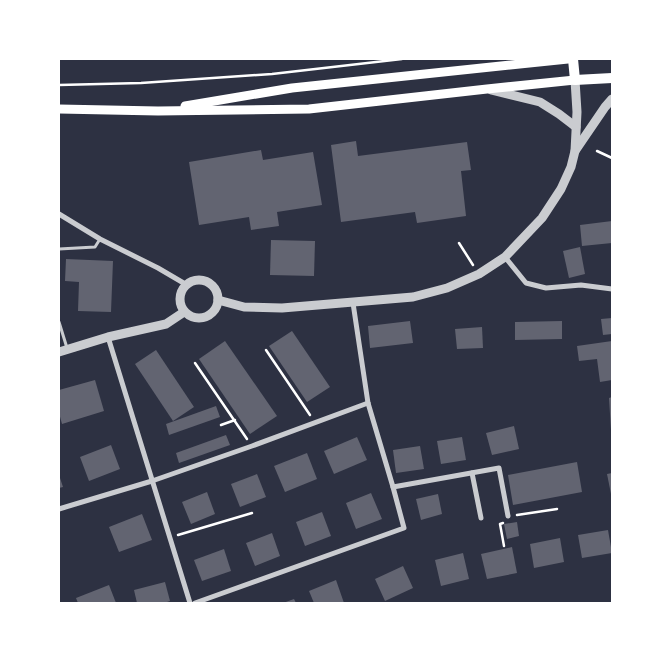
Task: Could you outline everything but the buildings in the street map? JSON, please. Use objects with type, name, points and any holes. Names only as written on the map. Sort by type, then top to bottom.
[{"type":"main road","points":[[158,111],[292,88],[568,59]]},
{"type":"main road","points":[[573,59],[575,80]]},
{"type":"main road","points":[[59,109],[158,111],[309,109],[487,89],[612,78]]},
{"type":"street","points":[[218,300],[244,307],[282,308],[353,303],[413,297],[447,288],[479,274],[506,257],[542,218],[568,175],[575,151],[577,112],[575,80]]},
{"type":"street","points":[[487,89],[540,102],[576,127]]},
{"type":"street","points":[[575,151],[605,106],[612,99]]},
{"type":"street","points":[[59,214],[100,239],[187,284]]},
{"type":"street","points":[[506,257],[526,283],[546,288],[581,285],[612,289]]},
{"type":"street","points":[[198,280],[210,284],[214,288],[218,300],[213,312],[208,316],[195,318],[184,312],[180,295],[187,284],[198,280]]},
{"type":"street","points":[[195,603],[404,528],[368,403],[353,303]]},
{"type":"street","points":[[63,350],[108,337],[166,324],[184,312]]},
{"type":"street","points":[[108,337],[190,603]]},
{"type":"street","points":[[59,509],[152,481],[368,403]]},
{"type":"street","points":[[393,487],[499,468],[508,519]]},
{"type":"street","points":[[472,473],[481,518]]},
{"type":"lane","points":[[59,249],[95,247],[100,239]]},
{"type":"lane","points":[[59,322],[63,350]]},
{"type":"path","points":[[59,85],[141,83],[272,74],[402,59]]},
{"type":"path","points":[[597,151],[612,158]]},
{"type":"path","points":[[266,350],[315,423]]},
{"type":"path","points":[[195,362],[252,446]]},
{"type":"path","points":[[221,425],[235,420]]},
{"type":"path","points":[[504,546],[500,524],[508,519],[557,509]]},
{"type":"path","points":[[170,538],[252,513]]}]
